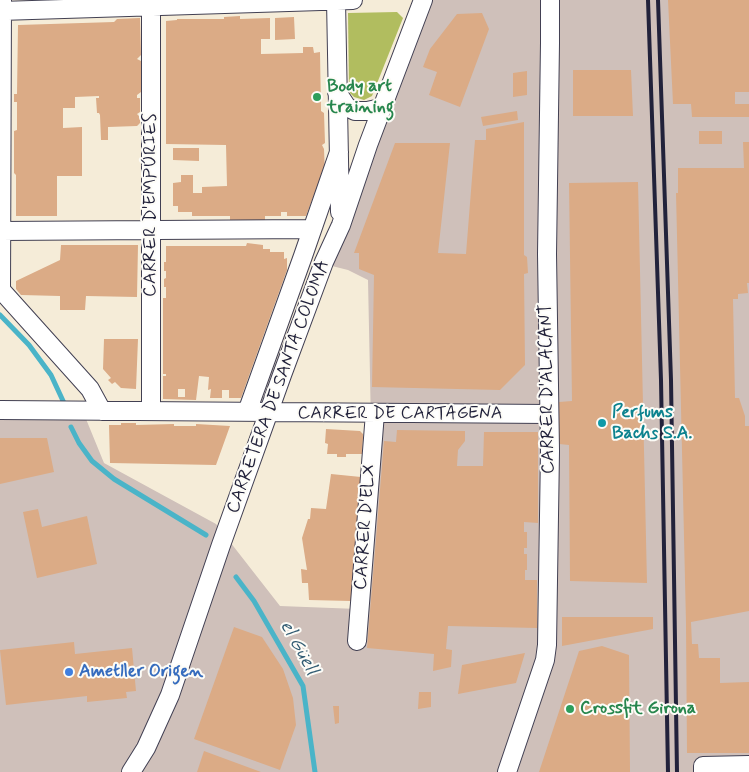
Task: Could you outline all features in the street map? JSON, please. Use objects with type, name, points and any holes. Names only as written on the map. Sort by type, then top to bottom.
[{"type":"street","points":[[102,411],[90,390],[1,290],[1,7],[353,0]]},
{"type":"street","name":"CARRETERA DE SANTA COLOMA","points":[[131,772],[146,748],[170,695],[221,545],[324,262],[340,225],[423,0]]},
{"type":"street","name":"CARRER D'ALACANT","points":[[508,772],[545,660],[547,645],[549,414],[547,254],[550,0]]},
{"type":"street","points":[[336,1],[340,225]]},
{"type":"street","name":"CARRER D'EMPÚRIES","points":[[151,4],[151,411]]},
{"type":"street","points":[[337,92],[347,107],[355,111],[382,108]]},
{"type":"street","points":[[247,412],[339,152]]},
{"type":"street","points":[[1,231],[312,229]]},
{"type":"street","name":"CARRER DE CARTAGENA","points":[[0,410],[549,414]]},
{"type":"street","name":"CARRER D'ELX","points":[[357,641],[375,413]]},
{"type":"street","points":[[703,769],[749,765]]},
{"type":"shaded area","points":[[432,0],[749,0],[749,772],[0,772],[0,420],[86,419],[104,463],[216,524],[280,606],[358,609],[371,425],[368,280],[348,270],[328,265]]},
{"type":"green space","points":[[397,12],[403,18],[372,96],[364,100],[354,97],[350,93],[349,87],[348,13]]},
{"type":"building","points":[[668,0],[749,0],[749,92],[735,92],[735,104],[749,104],[749,117],[692,117],[691,104],[673,104]]},
{"type":"building","points":[[482,13],[489,29],[460,107],[429,95],[437,72],[423,67],[430,49],[457,14]]},
{"type":"building","points":[[240,16],[240,19],[270,18],[270,39],[261,39],[261,54],[303,53],[303,47],[313,47],[314,53],[320,52],[321,111],[324,113],[325,143],[322,145],[324,149],[325,174],[320,186],[317,187],[306,216],[287,216],[287,212],[281,212],[281,216],[265,216],[265,220],[230,220],[230,216],[192,216],[192,212],[178,212],[178,206],[173,206],[173,183],[181,182],[181,175],[193,175],[193,193],[202,193],[202,187],[227,186],[226,145],[166,144],[166,21],[177,19],[224,19],[224,17]]},
{"type":"building","points":[[294,17],[295,39],[275,40],[275,18]]},
{"type":"building","points":[[140,18],[141,55],[137,59],[141,61],[141,92],[137,95],[137,98],[140,98],[140,112],[137,114],[140,117],[140,123],[137,126],[108,127],[108,140],[101,140],[100,115],[97,113],[96,98],[99,98],[99,96],[75,97],[75,108],[63,108],[63,128],[82,127],[82,176],[57,176],[57,216],[16,216],[14,131],[17,130],[17,102],[14,102],[14,94],[17,94],[18,25],[114,22],[117,19]]},
{"type":"building","points":[[573,70],[631,70],[633,116],[573,116]]},
{"type":"building","points":[[527,71],[527,95],[513,97],[513,73]]},
{"type":"building","points":[[517,111],[518,120],[483,126],[481,117]]},
{"type":"building","points":[[524,122],[524,255],[527,257],[528,273],[524,274],[525,365],[500,390],[372,387],[374,275],[359,269],[359,253],[354,253],[395,143],[450,143],[438,253],[466,254],[475,140],[486,140],[486,129]]},
{"type":"building","points":[[699,131],[722,131],[722,144],[699,144]]},
{"type":"building","points":[[743,142],[749,142],[749,283],[747,283],[748,293],[738,294],[738,299],[733,299],[735,398],[739,398],[745,416],[745,426],[749,426],[749,611],[691,622],[692,644],[698,644],[699,658],[720,658],[720,683],[749,682],[749,753],[687,753],[686,623],[676,193],[678,193],[678,168],[744,168]]},
{"type":"building","points":[[173,148],[199,148],[199,161],[173,160]]},
{"type":"building","name":"Perfums Bachs S.A.","points":[[638,182],[647,583],[570,581],[569,445],[559,444],[559,402],[572,401],[569,183]]},
{"type":"building","points":[[247,243],[263,245],[263,249],[270,249],[270,252],[284,252],[284,259],[287,258],[287,270],[241,398],[229,398],[229,390],[222,390],[222,398],[210,398],[211,389],[208,390],[209,377],[199,376],[196,400],[163,399],[163,376],[166,376],[166,374],[163,374],[163,298],[166,298],[164,262],[166,262],[166,246],[246,246]],"holes":[[[178,389],[185,389],[185,397],[178,397]]]},
{"type":"building","points":[[61,245],[138,245],[137,297],[86,296],[85,310],[60,310],[60,296],[21,295],[16,289],[16,281],[60,260]]},
{"type":"building","points":[[104,339],[138,339],[136,389],[121,388],[115,382],[112,384],[108,380],[111,378],[103,369]]},
{"type":"building","points":[[121,423],[136,423],[136,425],[174,424],[174,426],[196,426],[196,424],[230,426],[216,465],[110,463],[109,425],[121,425]]},
{"type":"building","points":[[326,429],[360,431],[363,434],[362,454],[346,454],[346,457],[337,457],[337,454],[327,454],[328,444],[325,443]]},
{"type":"building","points":[[397,430],[465,431],[465,441],[458,450],[457,466],[483,466],[484,432],[538,432],[538,523],[524,522],[524,532],[527,532],[527,548],[524,548],[524,554],[527,554],[525,580],[537,580],[537,628],[448,626],[446,649],[452,650],[451,667],[433,671],[434,654],[367,648],[384,441],[396,442]]},
{"type":"building","points":[[0,438],[47,438],[54,472],[0,484]]},
{"type":"building","points":[[331,474],[361,477],[351,601],[309,600],[308,583],[302,583],[301,569],[307,570],[302,538],[308,519],[310,519],[311,508],[326,509]]},
{"type":"building","points":[[38,509],[42,527],[87,516],[97,564],[37,578],[23,512]]},
{"type":"building","points":[[562,617],[653,617],[653,629],[562,646]]},
{"type":"building","points":[[234,627],[262,637],[283,669],[293,698],[296,725],[280,770],[194,739]]},
{"type":"building","name":"Ametller Origen","points":[[74,642],[75,654],[132,648],[136,691],[126,692],[127,698],[87,702],[87,696],[6,705],[0,650]]},
{"type":"building","points":[[602,646],[629,655],[630,772],[539,772],[579,651]]},
{"type":"building","points":[[525,653],[516,683],[458,694],[462,665]]},
{"type":"building","points":[[419,692],[431,692],[431,707],[418,709]]},
{"type":"building","points":[[333,706],[339,706],[339,723],[335,724]]},
{"type":"building","points":[[204,751],[261,772],[197,772]]},
{"type":"waterway","name":"el Güell","points":[[0,315],[29,345],[51,375],[64,403]]},
{"type":"waterway","name":"el Güell","points":[[71,427],[79,443],[92,461],[114,479],[206,535]]},
{"type":"waterway","name":"el Güell","points":[[236,577],[254,601],[303,686],[315,772]]},
{"type":"railway","points":[[648,0],[661,380],[668,772]]},
{"type":"railway","points":[[658,0],[671,380],[677,772]]},
{"type":"place","name":"Body art training","points":[[317,97]]},
{"type":"place","name":"Perfums Bachs S.A.","points":[[602,423]]},
{"type":"place","name":"Ametller Origen","points":[[69,672]]},
{"type":"place","name":"Crossfit Girona","points":[[570,709]]}]
